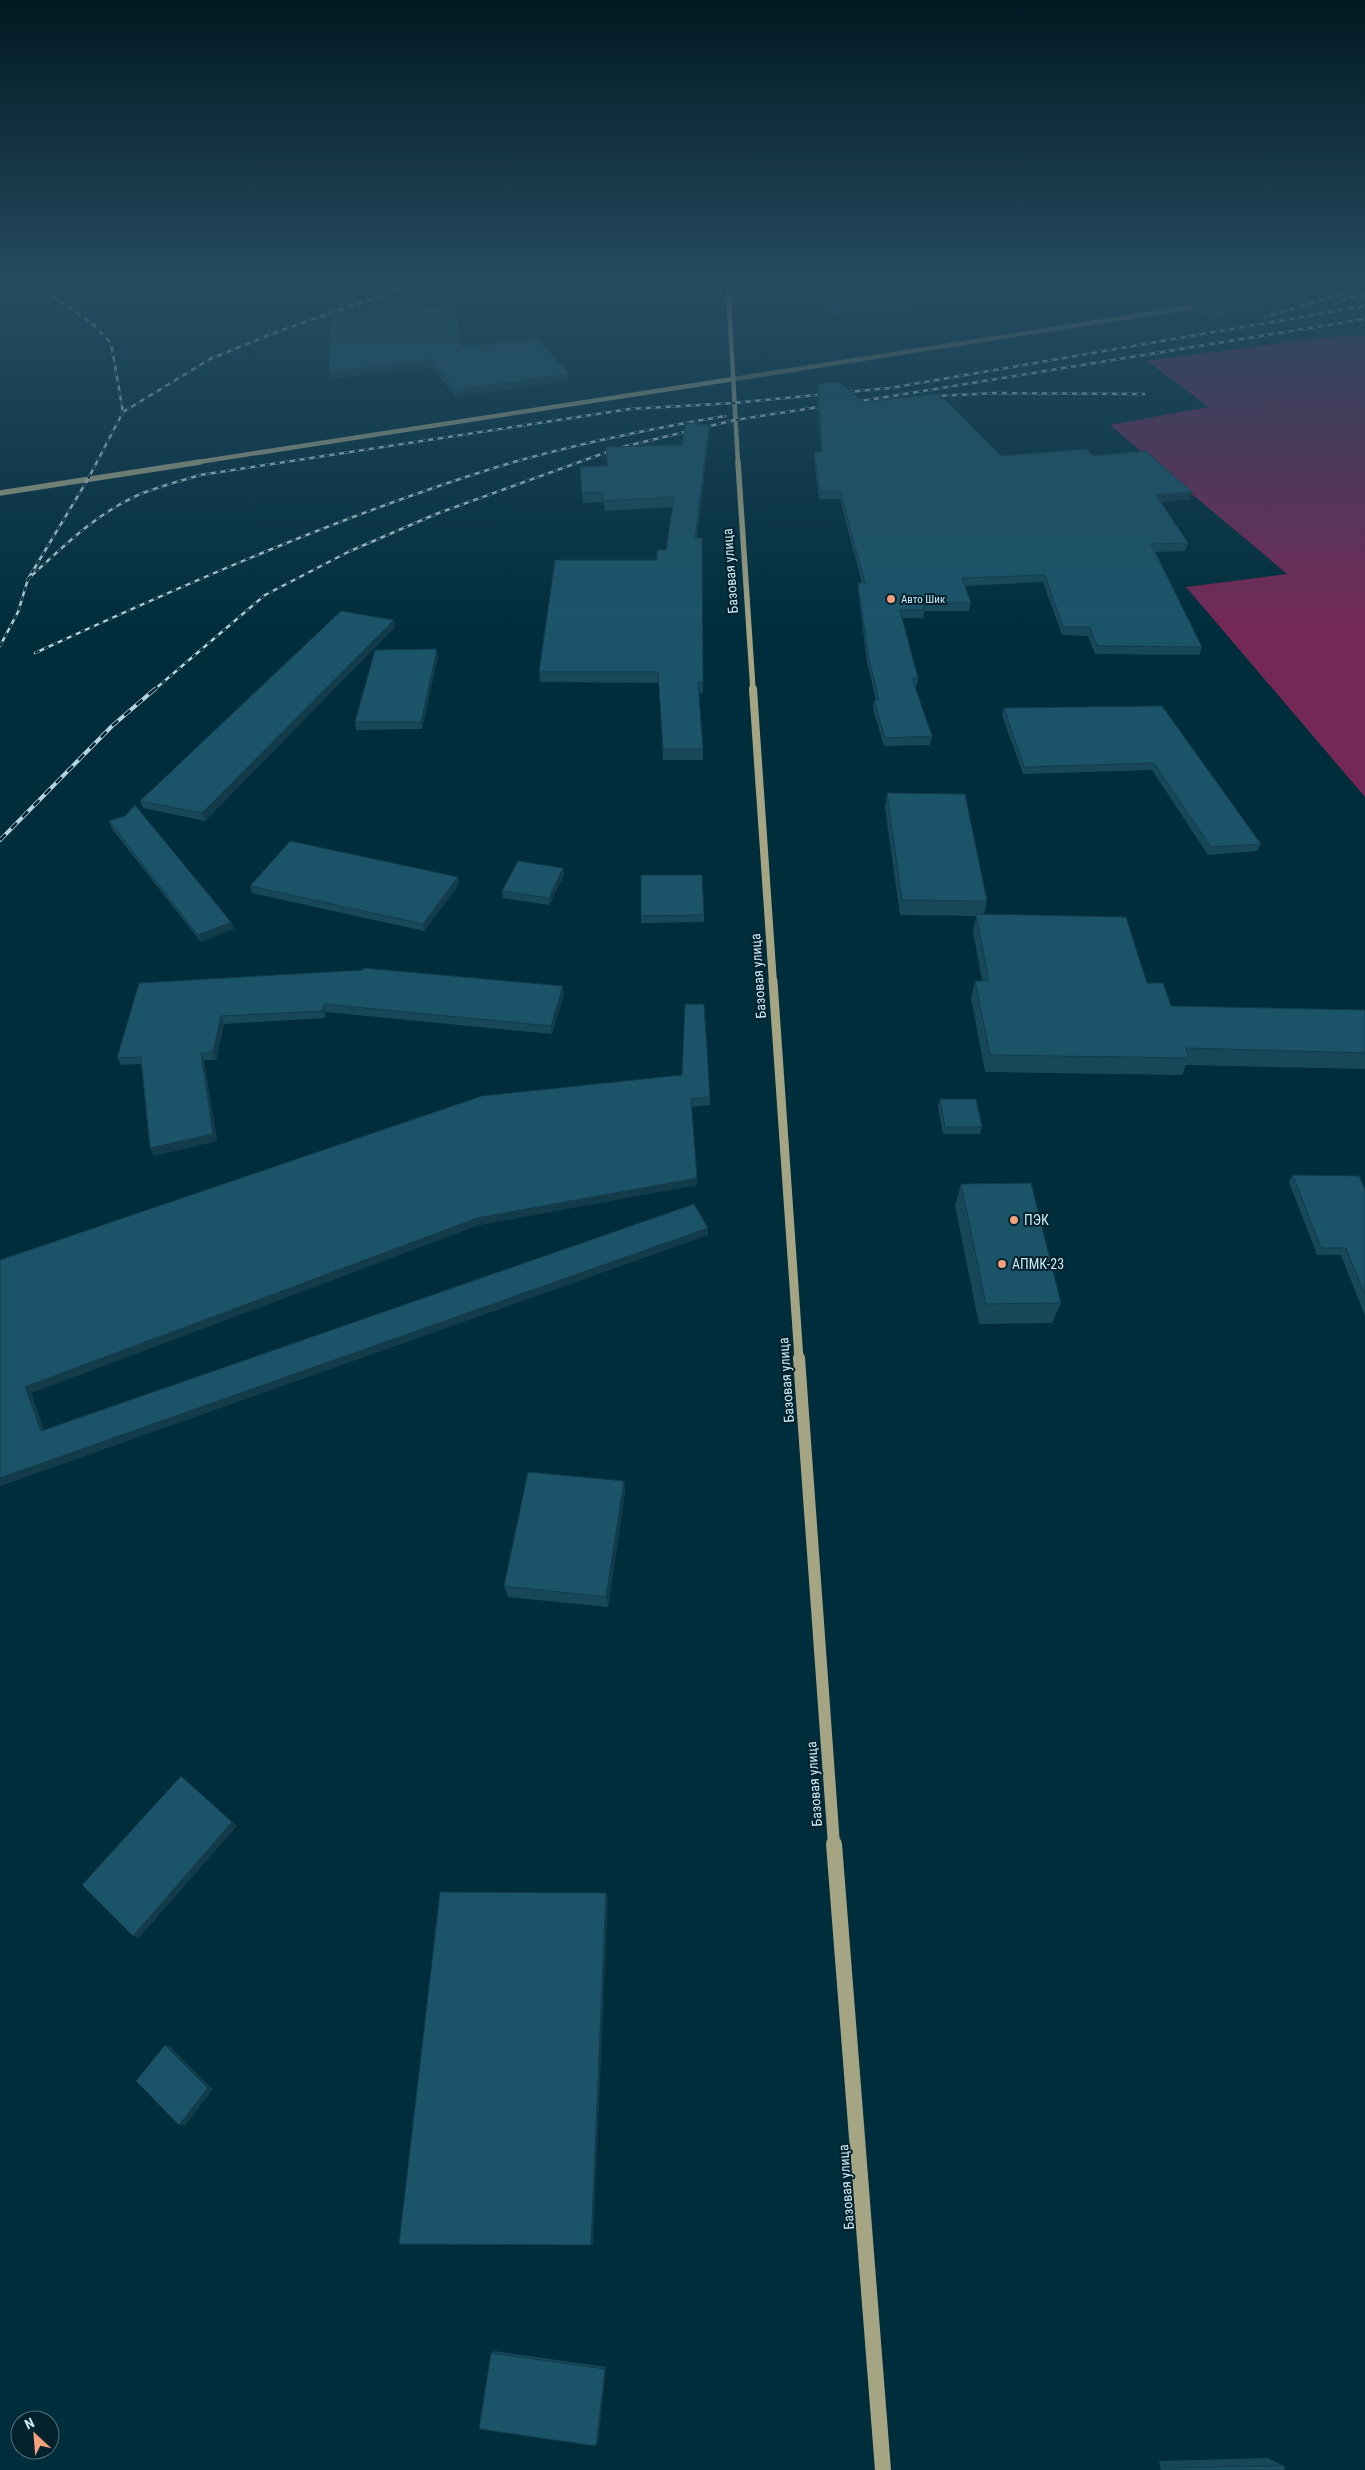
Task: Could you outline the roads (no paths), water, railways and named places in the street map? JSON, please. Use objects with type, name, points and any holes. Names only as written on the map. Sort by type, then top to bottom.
[{"type":"main road","points":[[0,493],[589,402]]},
{"type":"main road","name":"Базовая улица","points":[[735,402],[821,1670],[884,2470]]},
{"type":"railway","points":[[121,402],[123,412]]},
{"type":"railway","points":[[123,412],[139,402]]},
{"type":"railway","points":[[28,579],[91,523],[119,505],[150,490],[200,475],[630,409],[742,402]]},
{"type":"railway","points":[[849,403],[854,402]]},
{"type":"railway","points":[[154,690],[265,595],[348,552],[436,514],[618,448],[735,420],[832,405]]},
{"type":"railway","points":[[28,579],[88,479],[123,412]]},
{"type":"railway","points":[[35,653],[207,576],[381,506],[500,466],[556,451],[640,432],[725,416]]},
{"type":"railway","points":[[0,646],[18,612],[28,579]]},
{"type":"railway","points":[[0,840],[112,726],[155,689]]},
{"type":"place","name":"Авто Шик","points":[[891,599]]},
{"type":"place","name":"ПЭК","points":[[1014,1220]]},
{"type":"place","name":"АПМК-23","points":[[1002,1264]]}]
